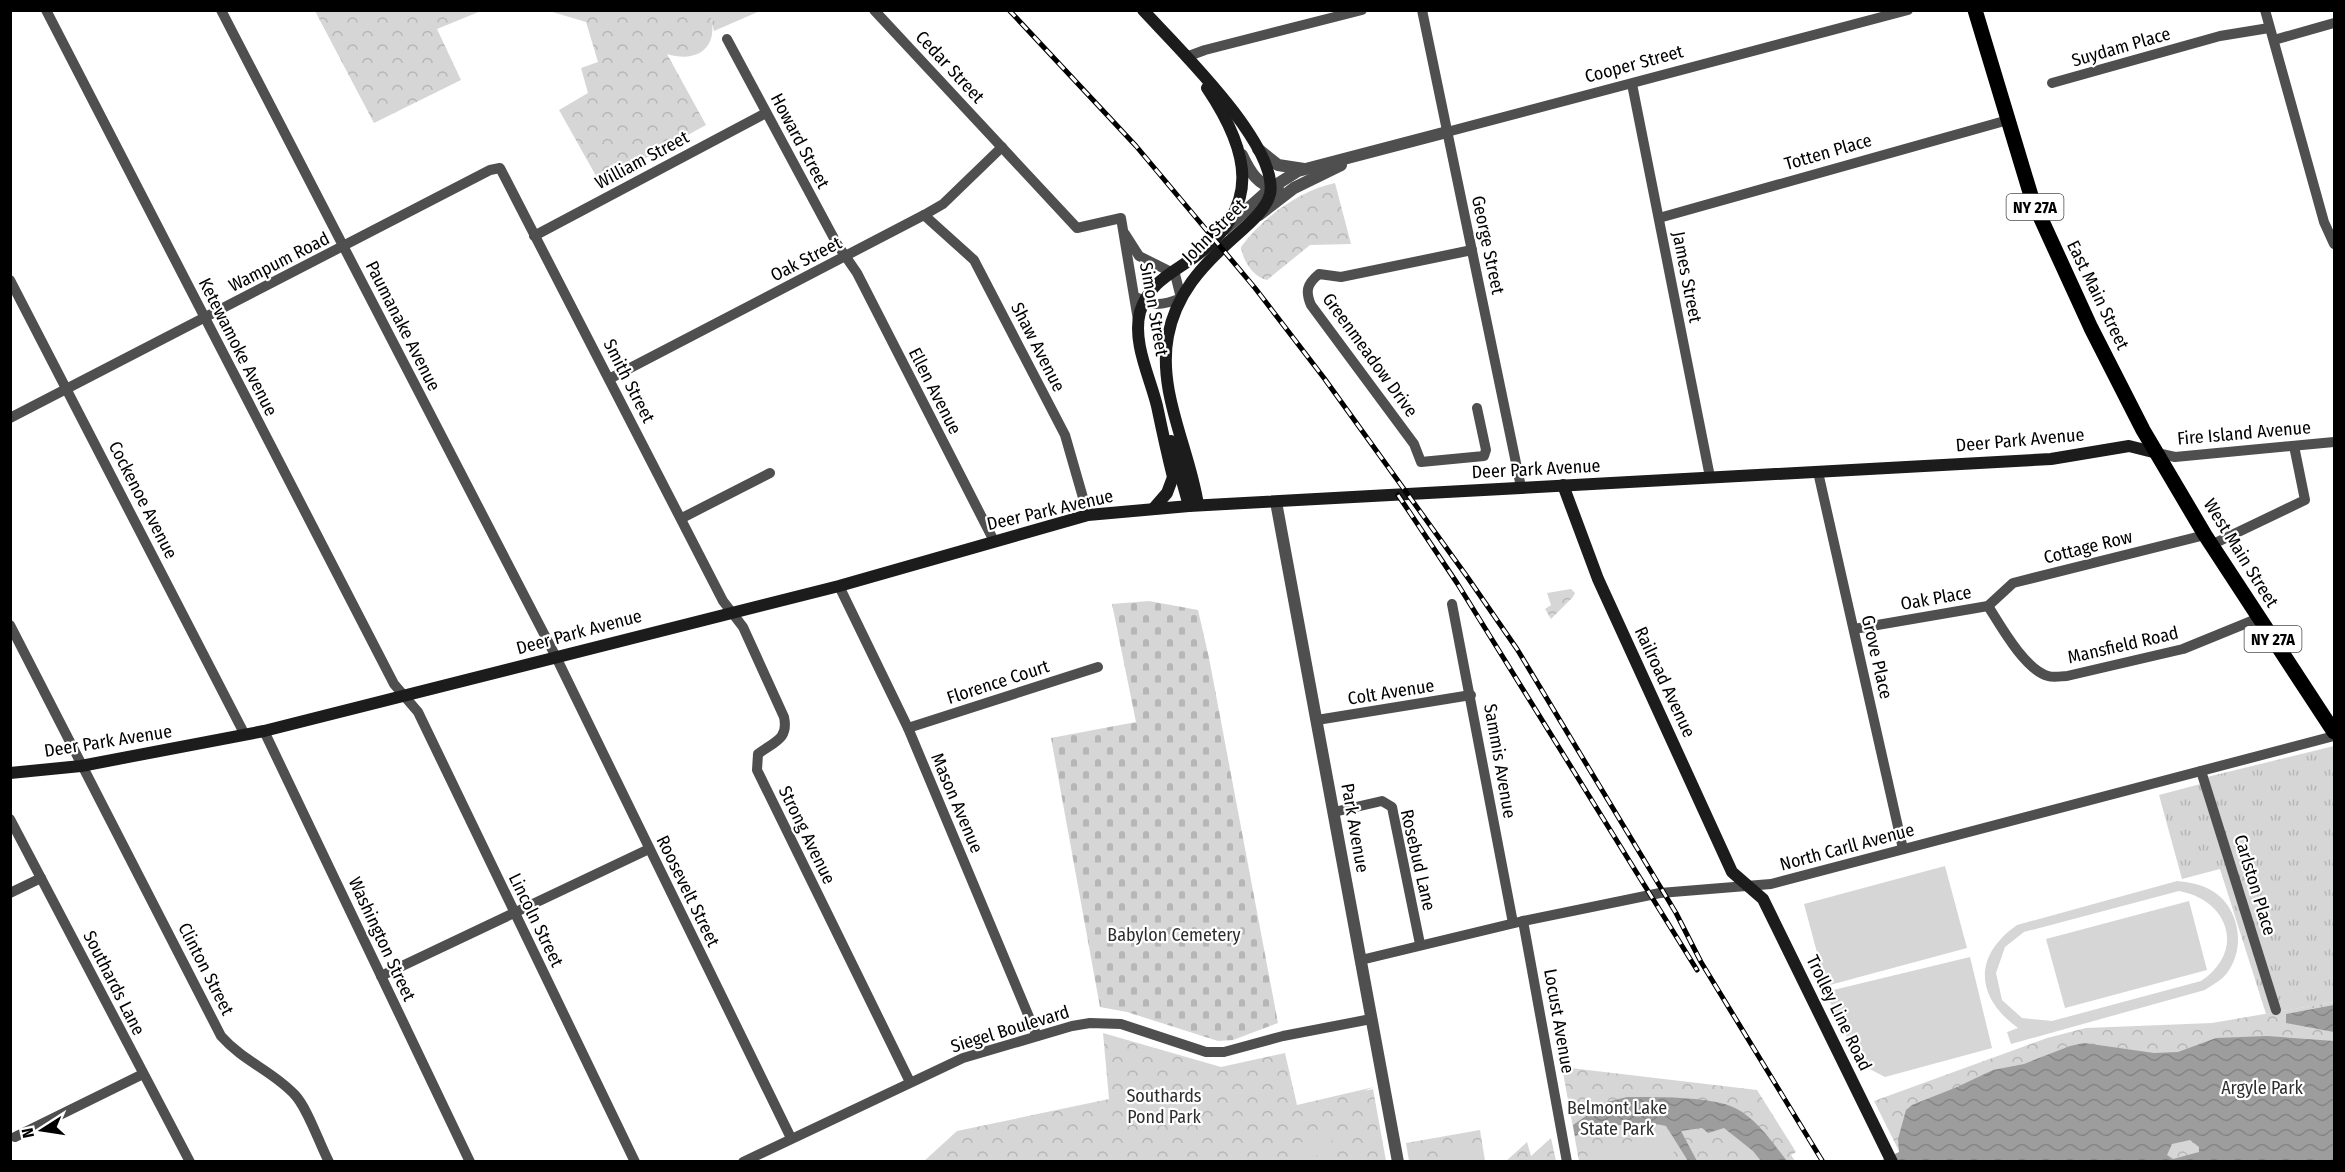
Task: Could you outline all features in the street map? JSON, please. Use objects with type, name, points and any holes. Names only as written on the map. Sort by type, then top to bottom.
[{"type":"main road","name":"John Street","points":[[1143,10],[1186,57],[1205,73],[1255,145],[1269,173],[1271,188],[1267,202],[1247,225],[1203,266],[1181,298]]},
{"type":"main road","name":"East Main Street","points":[[1975,10],[2040,221],[2091,328],[2157,453]]},
{"type":"main road","name":"John Street","points":[[1186,57],[1221,110],[1242,155],[1242,194],[1223,230]]},
{"type":"main road","name":"Cooper Street","points":[[1138,322],[1139,299],[1171,271],[1201,252],[1223,230]]},
{"type":"main road","name":"Simon Street","points":[[1181,298],[1171,321],[1165,355],[1169,388],[1193,506]]},
{"type":"main road","name":"Simon Street","points":[[1138,322],[1142,348],[1173,477],[1167,493],[1154,508]]},
{"type":"main road","name":"Simon Street","points":[[1157,406],[1172,441],[1193,506]]},
{"type":"main road","name":"Deer Park Avenue","points":[[10,772],[81,766],[264,731],[839,585],[1088,516],[1154,508],[2051,459],[2129,446],[2157,453]]},
{"type":"main road","name":"West Main Street","points":[[2157,453],[2208,540],[2334,734]]},
{"type":"main road","name":"Railroad Avenue","points":[[1563,485],[1598,579],[1732,872],[1747,886]]},
{"type":"main road","name":"Trolley Line Road","points":[[1747,886],[1763,899],[1890,1158]]},
{"type":"street","name":"Ketewamoke Avenue","points":[[46,10],[394,684],[404,696]]},
{"type":"street","name":"Paumanake Avenue","points":[[221,10],[556,657]]},
{"type":"street","name":"Cedar Street","points":[[874,10],[1002,147]]},
{"type":"street","points":[[1186,57],[1205,50],[1362,10]]},
{"type":"street","name":"George Street","points":[[1422,10],[1521,487]]},
{"type":"street","name":"Cooper Street","points":[[1223,230],[1271,188],[1305,169],[1908,10]]},
{"type":"street","points":[[2265,10],[2319,204],[2334,244]]},
{"type":"street","points":[[2274,40],[2334,22]]},
{"type":"street","name":"Suydam Place","points":[[2052,83],[2220,36],[2269,28]]},
{"type":"street","name":"Howard Street","points":[[727,39],[845,257]]},
{"type":"street","name":"James Street","points":[[1632,84],[1710,477]]},
{"type":"street","name":"William Street","points":[[534,236],[766,113]]},
{"type":"street","name":"Totten Place","points":[[1659,218],[2008,120]]},
{"type":"street","name":"John Street","points":[[1255,145],[1278,165],[1305,169]]},
{"type":"street","name":"Oak Street","points":[[609,379],[924,215],[942,204],[1002,147]]},
{"type":"street","name":"Simon Street","points":[[1002,147],[1077,228],[1121,218],[1125,234],[1124,246],[1139,299]]},
{"type":"street","name":"Cooper Street","points":[[1247,225],[1294,188],[1371,153]]},
{"type":"street","name":"John Street","points":[[1242,155],[1255,178],[1271,188]]},
{"type":"street","name":"Wampum Road","points":[[10,418],[497,167]]},
{"type":"street","name":"Smith Street","points":[[497,167],[503,171],[534,236],[731,611]]},
{"type":"street","points":[[1271,188],[1294,188]]},
{"type":"street","name":"Shaw Avenue","points":[[924,215],[974,260],[1065,435],[1088,516]]},
{"type":"street","points":[[1125,234],[1139,256],[1171,271],[1178,280],[1181,298],[1166,303],[1139,299]]},
{"type":"street","name":"Greenmeadow Drive","points":[[1472,250],[1341,277],[1319,274],[1307,286],[1307,292],[1311,305],[1414,444],[1421,462],[1484,456],[1486,450],[1478,408]]},
{"type":"street","name":"Ellen Avenue","points":[[845,257],[857,273],[994,541]]},
{"type":"street","name":"Cockenoe Avenue","points":[[10,280],[245,735]]},
{"type":"street","name":"Fire Island Avenue","points":[[2157,453],[2175,458],[2334,442]]},
{"type":"street","name":"Cottage Row","points":[[1988,606],[2013,583],[2208,540],[2305,500],[2294,446]]},
{"type":"street","points":[[682,518],[770,472]]},
{"type":"street","name":"Grove Place","points":[[1818,472],[1903,849]]},
{"type":"street","name":"Park Avenue","points":[[1276,502],[1398,1161]]},
{"type":"street","name":"Mason Avenue","points":[[839,585],[908,728],[1037,1036]]},
{"type":"street","name":"Sammis Avenue","points":[[1452,604],[1518,922]]},
{"type":"street","name":"Oak Place","points":[[1854,629],[1988,606]]},
{"type":"street","name":"Mansfield Road","points":[[1988,606],[2011,642],[2036,670],[2049,677],[2067,676],[2183,649],[2259,618]]},
{"type":"street","name":"Strong Avenue","points":[[731,611],[743,627],[784,717],[786,728],[783,737],[758,754],[757,770],[910,1082]]},
{"type":"street","name":"Clinton Street","points":[[10,625],[221,1036],[235,1052],[275,1078],[296,1096],[329,1161]]},
{"type":"street","name":"Roosevelt Street","points":[[556,657],[792,1138]]},
{"type":"street","name":"Florence Court","points":[[908,728],[1098,667]]},
{"type":"street","name":"Lincoln Street","points":[[404,696],[418,712],[635,1161]]},
{"type":"street","name":"Colt Avenue","points":[[1317,720],[1471,696]]},
{"type":"street","name":"Washington Street","points":[[264,731],[470,1161]]},
{"type":"street","name":"North Carll Avenue","points":[[1361,960],[1518,922],[1660,893],[1771,884],[2334,734]]},
{"type":"street","name":"Carlston Place","points":[[2201,771],[2276,1010]]},
{"type":"street","name":"Rosebud Lane","points":[[1334,812],[1382,801],[1392,807],[1420,944]]},
{"type":"street","name":"Southards Lane","points":[[10,819],[190,1161]]},
{"type":"street","points":[[381,976],[649,849]]},
{"type":"street","points":[[10,893],[41,878]]},
{"type":"street","name":"Locust Avenue","points":[[1518,922],[1568,1161]]},
{"type":"street","name":"Siegel Boulevard","points":[[743,1161],[963,1058],[1090,1023],[1121,1024],[1206,1052],[1224,1052],[1283,1036],[1371,1019]]},
{"type":"street","points":[[15,1137],[143,1074]]},
{"type":"green space","points":[[315,11],[481,11],[437,29],[461,80],[374,123]]},
{"type":"green space","points":[[549,11],[709,11],[712,33],[705,49],[689,56],[667,54],[706,125],[600,183],[559,110],[588,93],[581,68],[598,62],[586,22]]},
{"type":"green space","points":[[709,11],[760,11],[714,31]]},
{"type":"green space","points":[[1335,183],[1351,244],[1310,245],[1267,280],[1257,276],[1246,263],[1241,247],[1250,236],[1260,225],[1295,199]]},
{"type":"green space","points":[[1571,589],[1575,593],[1573,597],[1551,619],[1545,609],[1551,605],[1547,593]]},
{"type":"green space","name":"Babylon Cemetery","points":[[1149,601],[1198,610],[1209,658],[1278,1023],[1233,1040],[1218,1041],[1127,1012],[1100,1007],[1051,738],[1136,722],[1112,604]]},
{"type":"green space","points":[[2334,746],[2334,1002],[2266,1014],[2220,869],[2182,879],[2159,795],[2208,782],[2207,777]]},
{"type":"green space","points":[[1945,866],[1967,948],[1826,986],[1804,904]]},
{"type":"green space","points":[[2177,881],[2209,889],[2227,905],[2237,927],[2237,951],[2227,973],[2205,990],[2011,1044],[2007,1032],[2018,1028],[1994,1003],[1987,990],[1985,977],[1987,963],[1993,950],[2017,925]],"holes":[[[2179,891],[2196,896],[2210,905],[2220,916],[2226,928],[2227,942],[2224,956],[2215,969],[2201,981],[2052,1021],[2022,1018],[2002,1000],[1996,973],[2005,947],[2024,932]]]},
{"type":"green space","points":[[2189,901],[2207,970],[2065,1008],[2046,939]]},
{"type":"green space","points":[[1970,957],[1992,1048],[1885,1077],[1860,1064],[1825,992]]},
{"type":"green space","name":"Argyle Park","points":[[2334,1002],[2334,1161],[1904,1161],[1874,1101],[2047,1038],[2086,1028],[2212,1023]]},
{"type":"green space","name":"Southards Pond Park","points":[[1103,1033],[1221,1067],[1285,1053],[1297,1105],[1374,1087],[1364,1091],[1373,1089],[1386,1161],[923,1162],[957,1131],[1109,1099]]},
{"type":"green space","name":"Belmont Lake State Park","points":[[1562,1067],[1757,1090],[1796,1152],[1791,1155],[1795,1161],[1579,1161]]},
{"type":"green space","points":[[1480,1130],[1485,1161],[1409,1161],[1406,1143]]},
{"type":"green space","points":[[1666,1133],[1677,1161],[1583,1161],[1590,1152]]},
{"type":"green space","points":[[1331,1137],[1334,1153],[1300,1159],[1297,1143]]},
{"type":"green space","name":"Belmont Lake State Park","points":[[1551,1138],[1556,1161],[1505,1162],[1527,1142],[1531,1156]]},
{"type":"green space","points":[[1471,1140],[1474,1156],[1440,1161],[1437,1147]]},
{"type":"water","points":[[2334,1005],[2334,1032],[2286,1023],[2286,1014]]},
{"type":"water","name":"Argyle Park","points":[[2267,1036],[2334,1041],[2334,1161],[1878,1162],[1899,1152],[1898,1139],[1906,1110],[1912,1105],[1993,1070],[2024,1064],[2084,1043],[2154,1053],[2178,1052],[2216,1038]],"holes":[[[2190,1140],[2199,1147],[2199,1152],[2173,1159],[2167,1155],[2172,1144]]]},
{"type":"water","points":[[1627,1097],[1698,1099],[1735,1108],[1757,1125],[1787,1161],[1761,1161],[1753,1151],[1724,1128],[1708,1133],[1702,1128],[1681,1131],[1697,1161],[1688,1161],[1666,1126],[1632,1124],[1609,1127],[1575,1136],[1573,1125],[1607,1102]]},
{"type":"railway","points":[[1009,10],[1136,146],[1255,288],[1324,378],[1468,578],[1517,649],[1676,913],[1701,962],[1823,1162]]},
{"type":"railway","points":[[1398,495],[1457,583],[1697,970]]}]
